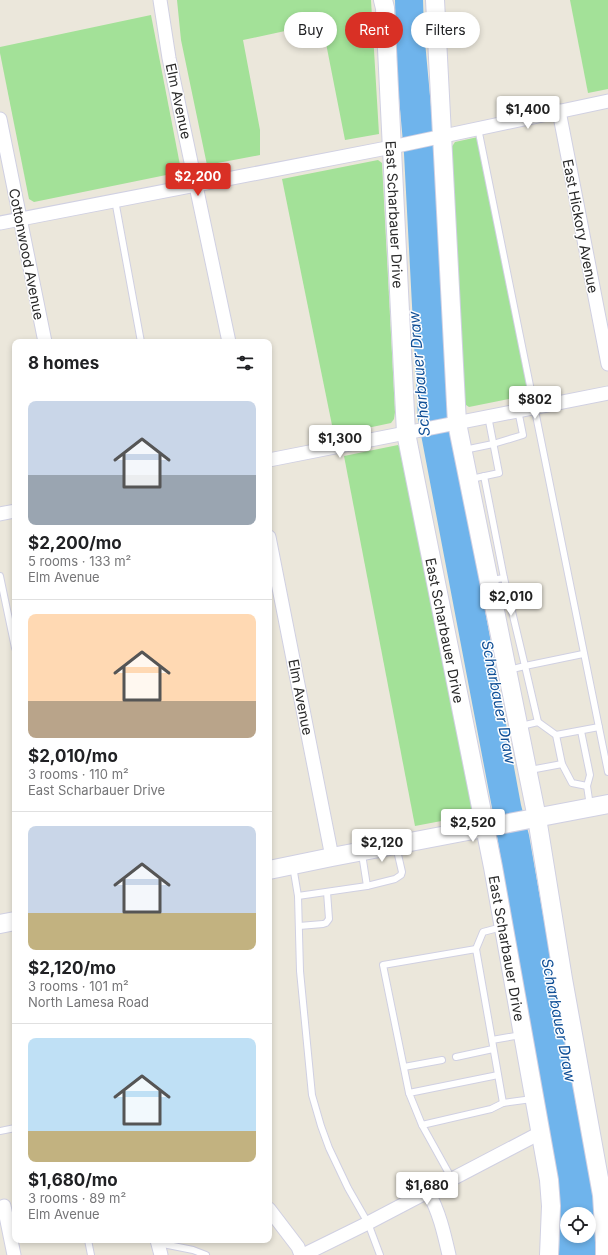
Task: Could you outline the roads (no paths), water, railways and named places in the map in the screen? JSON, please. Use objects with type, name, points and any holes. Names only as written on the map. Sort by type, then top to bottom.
[{"type":"main road","name":"East Scharbauer Drive","points":[[383,0],[406,432],[486,827],[535,1099],[549,1180],[551,1206],[549,1255]]},
{"type":"main road","points":[[435,0],[456,423],[462,450],[476,478],[496,579],[507,670],[527,770],[532,819],[562,972],[602,1195],[605,1255]]},
{"type":"main road","points":[[272,869],[608,804]]},
{"type":"main road","points":[[0,924],[12,922]]},
{"type":"street","name":"Elm Avenue","points":[[160,0],[169,58],[228,339]]},
{"type":"street","points":[[0,223],[392,147],[608,101]]},
{"type":"street","name":"East Hickory Avenue","points":[[559,111],[608,364]]},
{"type":"street","name":"Cottonwood Avenue","points":[[0,119],[44,339]]},
{"type":"street","points":[[272,459],[608,393]]},
{"type":"street","points":[[0,514],[12,512]]},
{"type":"street","name":"Elm Avenue","points":[[272,552],[332,857]]},
{"type":"street","points":[[272,1213],[298,1247],[302,1255],[452,1180],[540,1133]]},
{"type":"street","points":[[428,1192],[434,1202],[449,1255]]},
{"type":"street","points":[[6,1205],[12,1242]]},
{"type":"street","points":[[12,1243],[14,1255]]},
{"type":"lane","points":[[478,128],[608,772]]},
{"type":"lane","points":[[115,200],[140,339]]},
{"type":"lane","points":[[462,450],[493,444],[523,435],[518,410]]},
{"type":"lane","points":[[476,478],[499,473],[488,416]]},
{"type":"lane","points":[[0,576],[12,634]]},
{"type":"lane","points":[[496,579],[525,666],[538,722],[556,735],[562,764],[572,783],[587,786]]},
{"type":"lane","points":[[507,670],[584,654]]},
{"type":"lane","points":[[518,726],[538,722]]},
{"type":"lane","points":[[556,735],[599,727]]},
{"type":"lane","points":[[580,731],[590,775],[587,786],[590,808]]},
{"type":"lane","points":[[527,770],[562,764]]},
{"type":"lane","points":[[298,896],[367,886],[396,879],[402,872],[396,845]]},
{"type":"lane","points":[[361,852],[367,886]]},
{"type":"lane","points":[[293,865],[298,896],[300,971],[312,1095],[329,1148],[342,1176],[368,1223],[380,1255]]},
{"type":"lane","points":[[299,926],[322,924],[329,919],[327,892]]},
{"type":"lane","points":[[503,926],[483,932],[476,949],[503,1103]]},
{"type":"lane","points":[[452,1180],[422,1125],[409,1093],[384,965],[476,949]]},
{"type":"lane","points":[[492,1040],[523,1035]]},
{"type":"lane","points":[[456,1056],[493,1049]]},
{"type":"lane","points":[[404,1067],[442,1060]]},
{"type":"lane","points":[[409,1093],[498,1075]]},
{"type":"lane","points":[[422,1125],[491,1109],[503,1103],[535,1099]]},
{"type":"lane","points":[[0,1131],[12,1129]]},
{"type":"lane","points":[[89,1243],[91,1255]]},
{"type":"lane","points":[[159,1246],[193,1250],[206,1255]]},
{"type":"water","name":"Scharbauer Draw","points":[[395,0],[423,0],[423,12],[411,12],[411,48],[426,48],[435,150],[452,432],[521,805],[529,835],[577,1110],[594,1195],[595,1207],[560,1207],[560,1243],[596,1243],[596,1235],[597,1255],[559,1255],[560,1200],[493,813],[418,419],[404,154],[397,75],[396,48],[403,48],[403,12],[395,12]]}]
